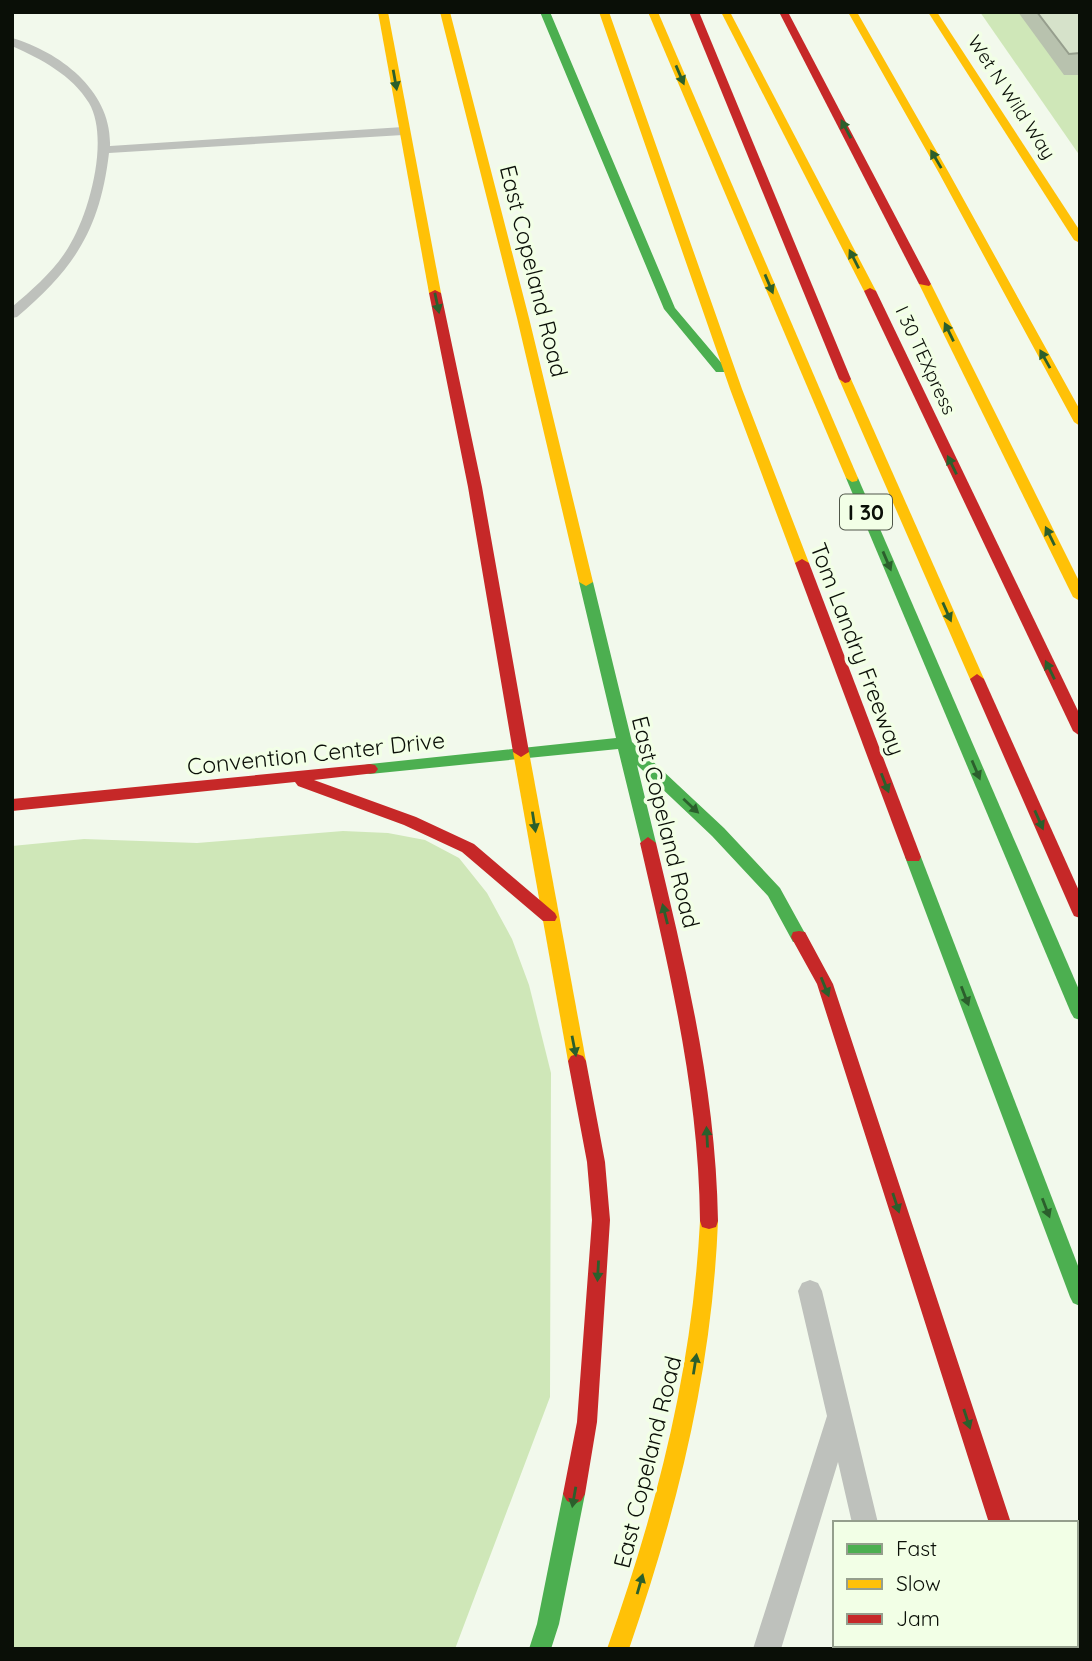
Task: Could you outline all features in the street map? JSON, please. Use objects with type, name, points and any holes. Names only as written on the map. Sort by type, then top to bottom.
[{"type":"main road","points":[[383,12],[403,131],[475,487],[549,917],[594,1149],[601,1220],[587,1422],[569,1524],[548,1624],[540,1649]]},
{"type":"main road","name":"East Copeland Road","points":[[445,12],[483,153],[688,1012],[706,1119],[710,1181],[703,1316],[688,1406],[663,1507],[632,1613],[618,1649]]},
{"type":"main road","points":[[545,12],[670,309],[736,388]]},
{"type":"main road","name":"Tom Landry Freeway","points":[[604,12],[736,388],[1080,1297]]},
{"type":"main road","name":"I 30","points":[[653,12],[1080,1013]]},
{"type":"main road","points":[[694,12],[860,415],[1080,912]]},
{"type":"main road","name":"I 30 TEXpress","points":[[725,12],[778,109],[885,320],[1080,731]]},
{"type":"main road","points":[[783,12],[883,200],[1080,597]]},
{"type":"main road","points":[[852,12],[944,173],[1080,422]]},
{"type":"main road","name":"Wet N Wild Way","points":[[932,12],[1080,240]]},
{"type":"main road","points":[[623,743],[718,832],[774,892],[825,984],[999,1521]]},
{"type":"main road","name":"Convention Center Drive","points":[[12,805],[623,743]]},
{"type":"main road","points":[[294,778],[410,821],[468,848],[549,917]]},
{"type":"lane","points":[[12,41],[69,72],[98,107],[104,127],[104,150],[97,196],[82,240],[40,291],[12,314]]},
{"type":"lane","points":[[104,150],[403,131]]},
{"type":"lane","points":[[810,1291],[865,1521]]},
{"type":"lane","points":[[767,1649],[839,1418]]},
{"type":"green space","points":[[980,12],[1080,12],[1080,156]]},
{"type":"green space","points":[[343,831],[388,833],[425,840],[459,858],[487,893],[512,939],[529,985],[551,1073],[550,1397],[455,1649],[12,1649],[12,846],[84,839],[197,843]]},
{"type":"building","points":[[1037,12],[1080,12],[1080,53],[1069,54]]},
{"type":"traffic: fast","points":[[545,12],[670,309],[720,369]]},
{"type":"traffic: fast","points":[[852,478],[1080,1013]]},
{"type":"traffic: fast","points":[[586,582],[648,843]]},
{"type":"traffic: fast","points":[[370,769],[623,743],[718,832],[774,892],[799,937]]},
{"type":"traffic: fast","points":[[913,857],[1080,1297]]},
{"type":"traffic: fast","points":[[540,1649],[548,1624],[574,1494]]},
{"type":"traffic: slow","points":[[383,12],[435,293]]},
{"type":"traffic: slow","points":[[445,12],[523,318],[586,582]]},
{"type":"traffic: slow","points":[[604,12],[736,389],[802,563]]},
{"type":"traffic: slow","points":[[653,12],[852,478]]},
{"type":"traffic: slow","points":[[725,12],[870,291]]},
{"type":"traffic: slow","points":[[852,12],[944,173],[1080,422]]},
{"type":"traffic: slow","points":[[932,12],[1080,240]]},
{"type":"traffic: slow","points":[[925,284],[1080,597]]},
{"type":"traffic: slow","points":[[845,379],[977,679]]},
{"type":"traffic: slow","points":[[521,752],[577,1061]]},
{"type":"traffic: slow","points":[[618,1649],[653,1545],[681,1438],[701,1330],[709,1221]]},
{"type":"traffic: jam","points":[[694,12],[845,379]]},
{"type":"traffic: jam","points":[[783,12],[925,284]]},
{"type":"traffic: jam","points":[[870,291],[1080,731]]},
{"type":"traffic: jam","points":[[435,293],[475,487],[521,752]]},
{"type":"traffic: jam","points":[[802,563],[913,857]]},
{"type":"traffic: jam","points":[[977,679],[1080,912]]},
{"type":"traffic: jam","points":[[12,805],[370,769]]},
{"type":"traffic: jam","points":[[303,782],[410,821],[468,848],[549,917]]},
{"type":"traffic: jam","points":[[648,843],[681,983],[699,1077],[705,1125],[709,1221]]},
{"type":"traffic: jam","points":[[799,937],[825,984],[999,1521]]},
{"type":"traffic: jam","points":[[574,1494],[587,1422],[601,1220],[596,1162],[577,1061]]}]
